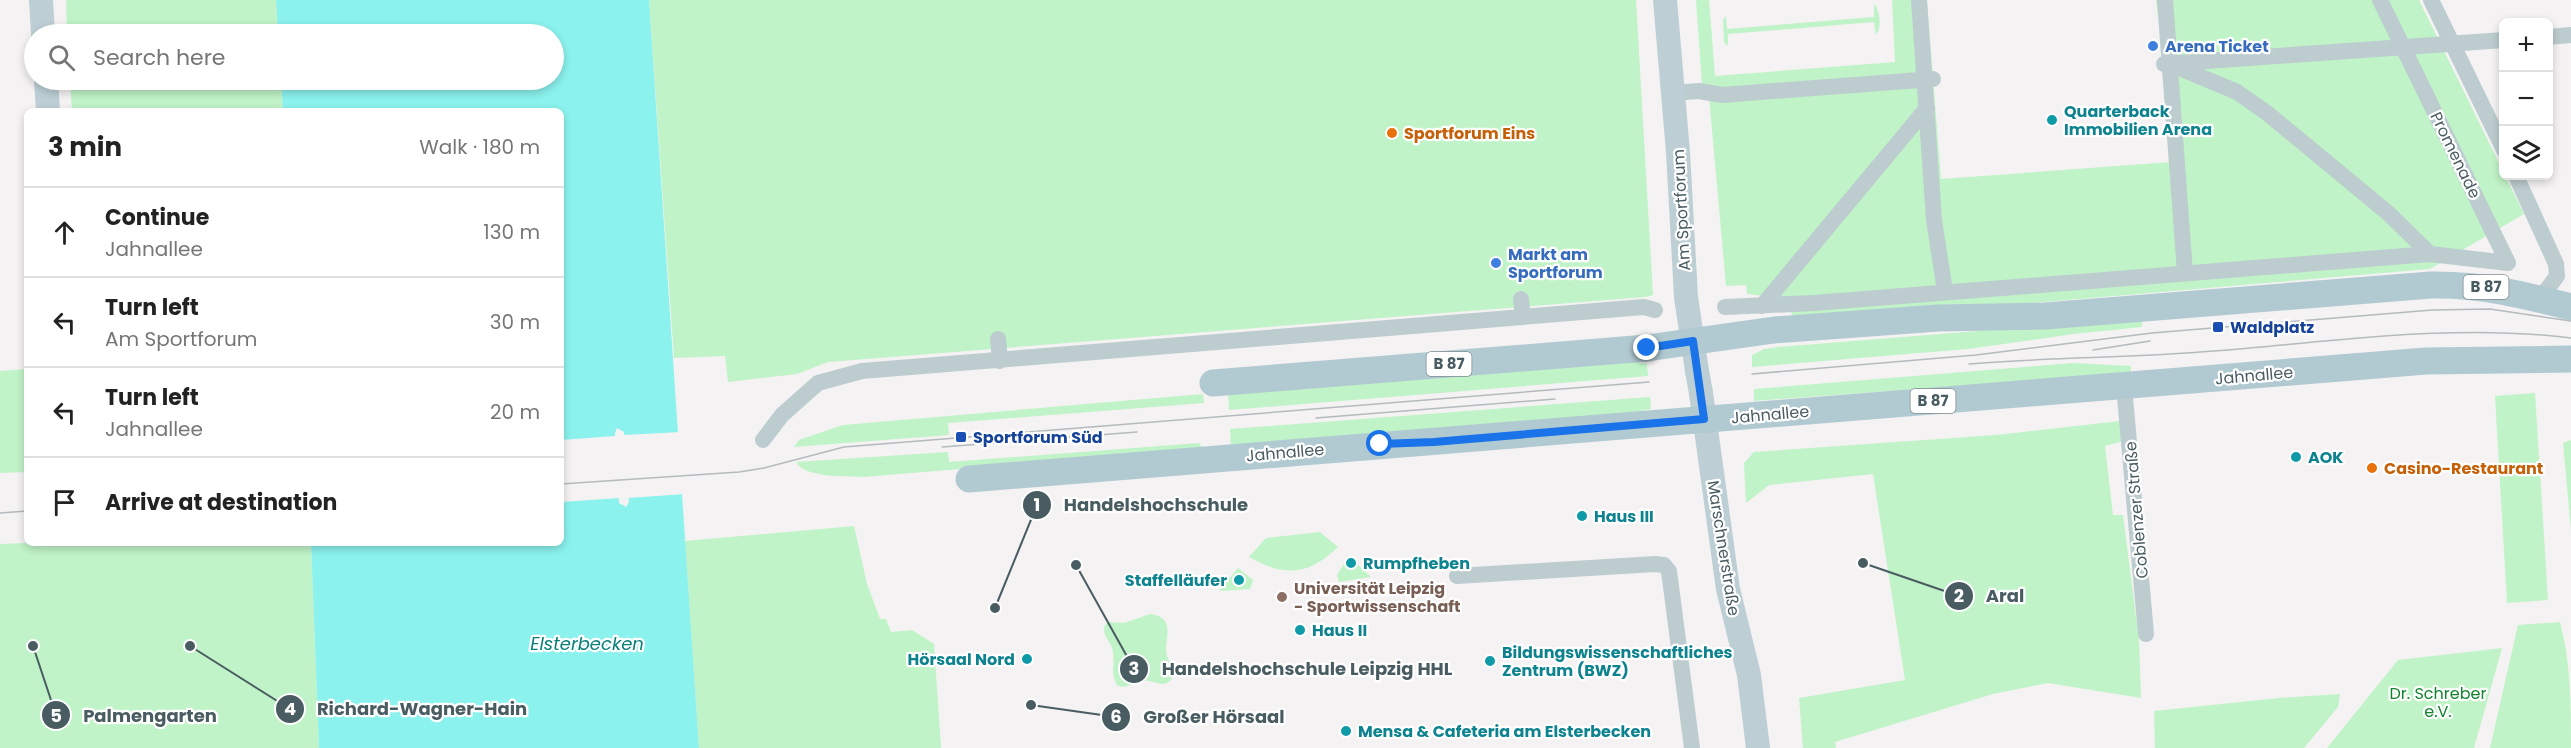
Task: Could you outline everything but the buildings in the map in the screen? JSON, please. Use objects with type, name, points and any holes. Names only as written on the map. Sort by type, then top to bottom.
[{"type":"main road","points":[[41,0],[42,24]]},
{"type":"main road","name":"Am Sportforum","points":[[1665,0],[1671,93],[1678,152],[1686,297],[1701,395]]},
{"type":"main road","points":[[47,90],[48,108]]},
{"type":"main road","name":"B 87","points":[[1213,383],[1647,348],[1767,331],[1964,318],[2006,318],[2431,285],[2481,286],[2571,307]]},
{"type":"main road","name":"Jahnallee","points":[[969,478],[1701,395],[2124,386],[2436,360],[2571,359]]},
{"type":"main road","name":"Marschnerstraße","points":[[1701,395],[1728,589],[1749,675],[1758,748]]},
{"type":"street","points":[[1919,0],[1929,80],[1927,108],[1935,220],[1945,291]]},
{"type":"street","points":[[2165,0],[2167,64],[2185,273]]},
{"type":"street","name":"Promenade","points":[[2380,0],[2508,263],[2430,254]]},
{"type":"street","points":[[2431,0],[2499,140]]},
{"type":"street","points":[[2553,37],[2571,35]]},
{"type":"street","points":[[2167,64],[2499,40]]},
{"type":"street","points":[[2167,64],[2237,92],[2388,213],[2430,254]]},
{"type":"street","points":[[1671,93],[1699,91],[1722,95],[1929,80]]},
{"type":"street","points":[[1762,306],[1927,108]]},
{"type":"street","points":[[2518,180],[2556,264],[2556,276],[2540,299]]},
{"type":"street","points":[[1725,307],[2430,254]]},
{"type":"street","points":[[1521,299],[1523,317]]},
{"type":"street","points":[[763,440],[782,415],[818,382],[862,371],[1644,306],[1654,310]]},
{"type":"street","points":[[998,339],[1000,361]]},
{"type":"street","name":"Coblenzer Straße","points":[[2124,386],[2146,634]]},
{"type":"street","points":[[1456,576],[1640,565],[1664,566],[1669,571],[1692,748]]},
{"type":"green space","points":[[66,0],[276,0],[277,24],[67,24]]},
{"type":"green space","points":[[649,0],[1636,0],[1653,295],[828,362],[797,374],[728,382],[725,356],[674,358]]},
{"type":"green space","points":[[1696,0],[1709,0],[1715,76],[1895,62],[1892,0],[1927,0],[1941,179],[2171,162],[2164,64],[2156,0],[2419,0],[2499,163],[2499,180],[2507,180],[2524,214],[2430,269],[1797,321],[1781,298],[1747,294],[1746,285],[1726,286],[1708,85],[1702,85]]},
{"type":"green space","points":[[1874,4],[1878,10],[1879,19],[1876,35],[1874,22],[1728,34],[1728,46],[1724,43],[1723,20],[1726,16],[1727,29],[1874,17]]},
{"type":"green space","points":[[71,90],[282,90],[283,108],[72,108]]},
{"type":"green space","points":[[2142,318],[2142,327],[1968,349],[1752,367],[1752,355],[1764,349],[1778,347]]},
{"type":"green space","points":[[1633,361],[1647,364],[1648,376],[1229,410],[1228,391]]},
{"type":"green space","points":[[2073,363],[2131,366],[2131,373],[1754,401],[1754,389]]},
{"type":"green space","points":[[24,369],[24,472],[0,473],[0,371]]},
{"type":"green space","points":[[2535,393],[2548,600],[2507,603],[2495,396]]},
{"type":"green space","points":[[1203,394],[1204,403],[948,423],[949,435],[794,447],[799,440],[843,425]]},
{"type":"green space","points":[[1650,397],[1651,409],[1623,414],[1231,447],[1230,429]]},
{"type":"green space","points":[[2120,421],[2123,441],[2105,446],[2113,515],[2123,515],[2139,640],[2141,698],[2048,683],[1993,694],[1835,742],[1836,748],[1803,748],[1799,698],[1905,680],[1873,474],[1769,485],[1746,503],[1744,463],[1754,452],[1996,435]]},
{"type":"green space","points":[[2571,440],[2571,530],[2563,443]]},
{"type":"green space","points":[[1199,443],[1203,449],[863,477],[816,474],[796,462],[948,452],[949,462]]},
{"type":"green space","points":[[854,526],[867,584],[880,619],[886,619],[891,632],[912,630],[934,644],[941,748],[699,748],[685,541]]},
{"type":"green space","points":[[1320,532],[1338,547],[1327,557],[1306,568],[1285,570],[1273,568],[1249,557],[1266,538]]},
{"type":"green space","points":[[24,543],[24,546],[311,546],[319,748],[0,748],[0,544]]},
{"type":"green space","points":[[1349,556],[1371,577],[1339,582],[1337,575]]},
{"type":"green space","points":[[1238,568],[1253,580],[1250,589],[1219,591]]},
{"type":"green space","points":[[1150,614],[1159,616],[1167,625],[1167,656],[1176,673],[1164,684],[1142,681],[1125,687],[1118,686],[1113,674],[1112,648],[1104,633],[1105,625],[1108,622],[1124,623]]},
{"type":"green space","points":[[2560,622],[2568,669],[2571,748],[2490,748],[2518,625]]},
{"type":"green space","name":"Dr. Schreber e.V.","points":[[2502,648],[2474,748],[2327,748],[2398,660]]},
{"type":"green space","points":[[2340,694],[2338,707],[2304,748],[2155,748],[2154,711]]},
{"type":"water","name":"Elsterbecken","points":[[276,0],[649,0],[699,748],[319,748],[311,546],[564,546],[564,108],[283,108],[282,90],[564,90],[564,24],[277,24]],"holes":[[[617,428],[624,432],[629,502],[626,507],[619,503],[615,433]]]},
{"type":"pier","points":[[618,432],[622,501],[620,498],[564,502],[564,440],[615,436]]},
{"type":"pier","points":[[621,432],[624,435],[681,432],[685,494],[628,498],[625,501]]},
{"type":"tram line","points":[[1752,374],[1976,355],[2152,333],[2432,310],[2490,309],[2571,321]]},
{"type":"tram line","points":[[1969,364],[2183,353],[2437,333],[2482,332],[2571,338]]},
{"type":"tram line","points":[[2093,350],[2150,341]]},
{"type":"tram line","points":[[564,484],[739,472],[764,468],[844,447],[1649,382]]},
{"type":"tram line","points":[[1316,418],[1555,399]]},
{"type":"tram line","points":[[942,447],[1137,432]]},
{"type":"tram line","points":[[0,513],[24,511]]},
{"type":"place","name":"Arena Ticket","points":[[2153,46]]},
{"type":"place","name":"Quarterback Immobilien Arena","points":[[2052,120]]},
{"type":"place","name":"Sportforum Eins","points":[[1392,133]]},
{"type":"place","name":"Markt am Sportforum","points":[[1496,263]]},
{"type":"place","name":"Waldplatz","points":[[2218,327]]},
{"type":"place","name":"Sportforum Süd","points":[[961,437]]},
{"type":"place","name":"AOK","points":[[2296,457]]},
{"type":"place","name":"Casino-Restaurant","points":[[2372,468]]},
{"type":"place","name":"Haus III","points":[[1582,516]]},
{"type":"place","name":"Rumpfheben","points":[[1351,563]]},
{"type":"place","name":"Aral","points":[[1863,563]]},
{"type":"place","name":"Handelshochschule Leipzig HHL","points":[[1076,565]]},
{"type":"place","name":"Staffelläufer","points":[[1239,580]]},
{"type":"place","name":"Universität Leipzig - Sportwissenschaft","points":[[1282,597]]},
{"type":"place","name":"Handelshochschule","points":[[995,608]]},
{"type":"place","name":"Haus II","points":[[1300,630]]},
{"type":"place","name":"Palmengarten","points":[[33,646]]},
{"type":"place","name":"Richard-Wagner-Hain","points":[[190,646]]},
{"type":"place","name":"Hörsaal Nord","points":[[1027,659]]},
{"type":"place","name":"Bildungswissenschaftliches Zentrum (BWZ)","points":[[1490,661]]},
{"type":"place","name":"Großer Hörsaal","points":[[1031,705]]},
{"type":"place","name":"Mensa & Cafeteria am Elsterbecken","points":[[1346,731]]},
{"type":"route","points":[[1380,444],[1434,442],[1704,419],[1693,341],[1647,348]]}]
